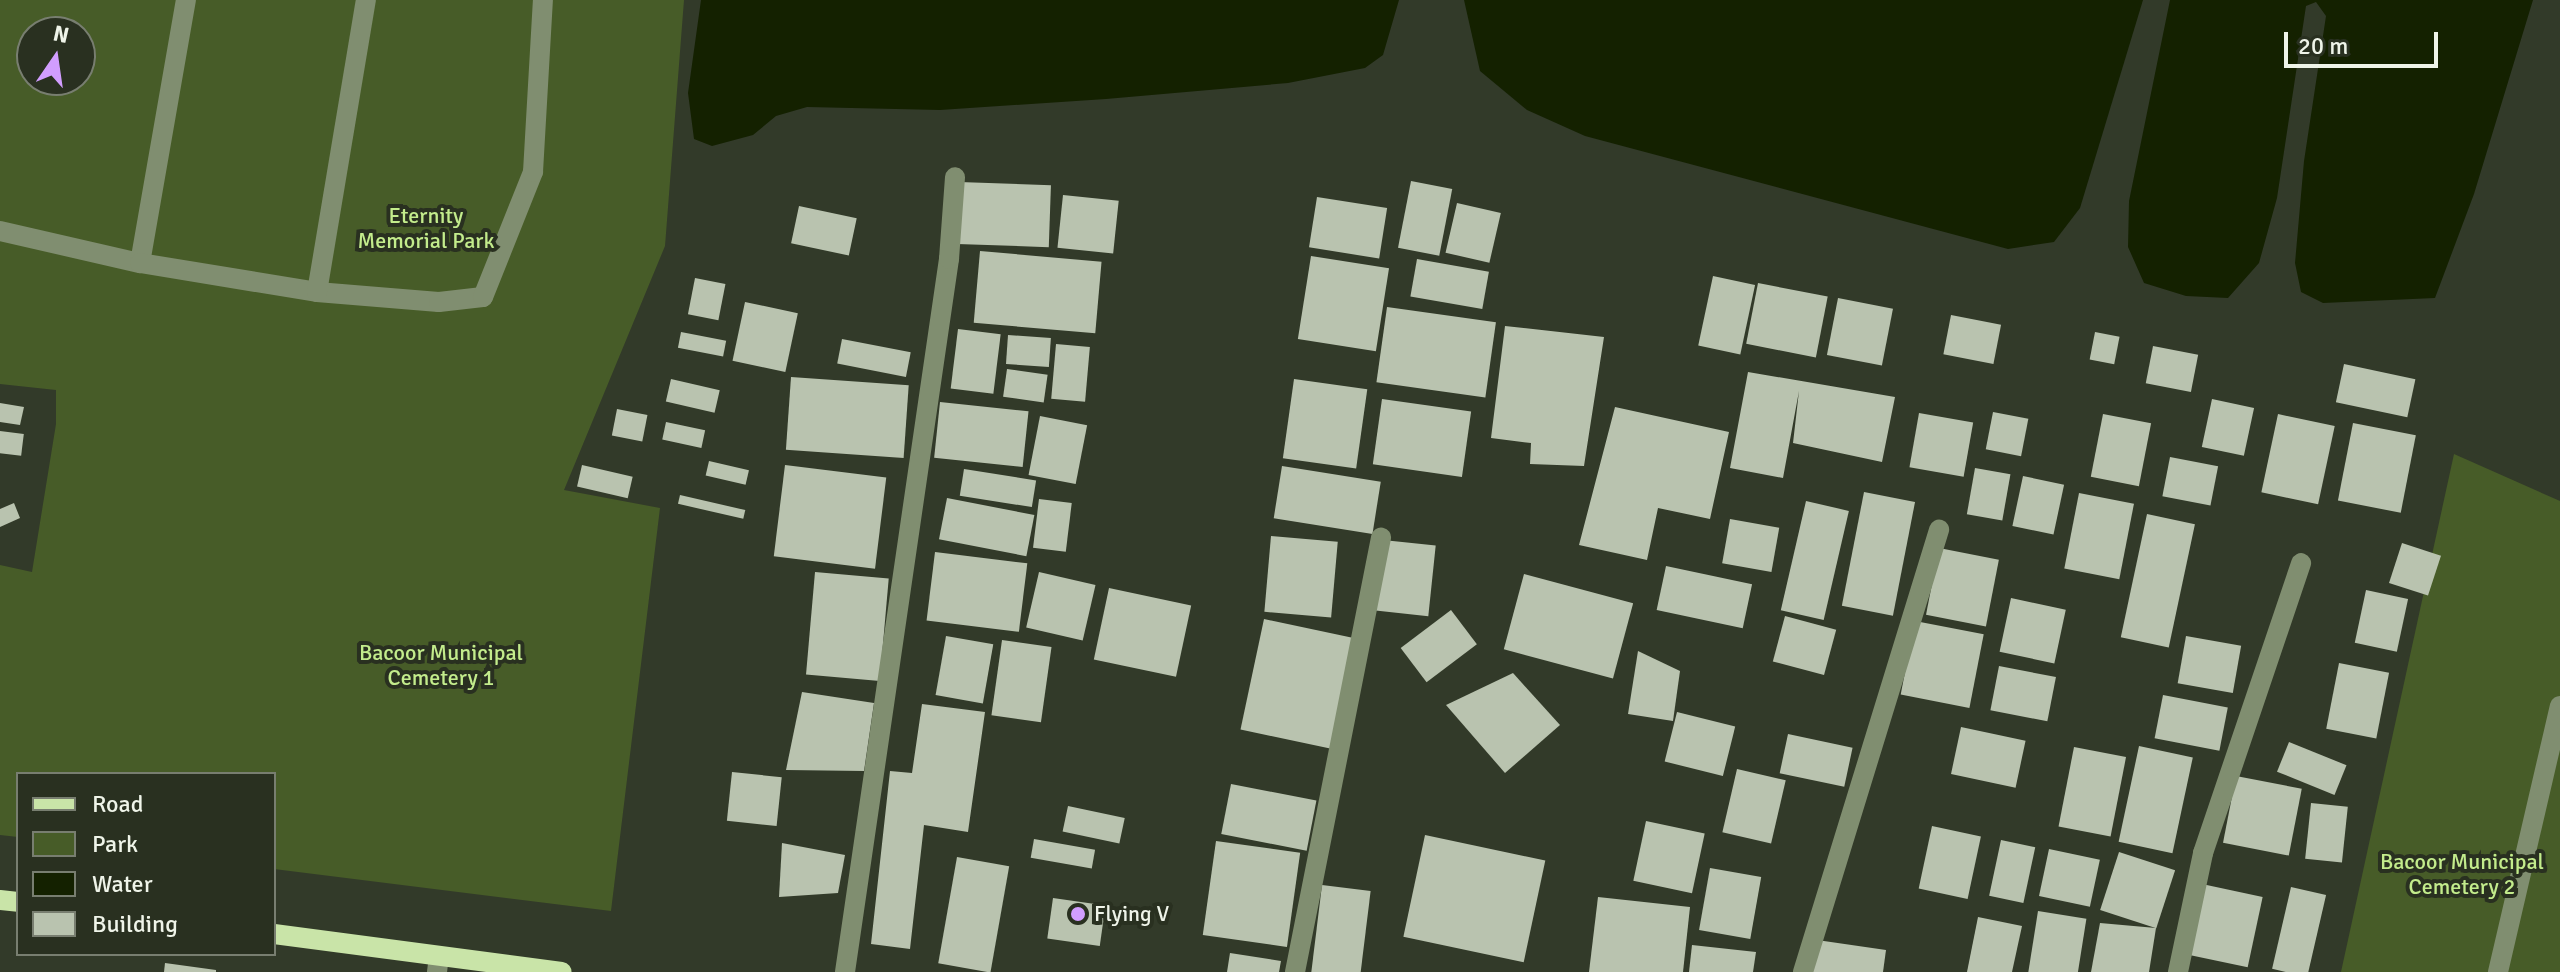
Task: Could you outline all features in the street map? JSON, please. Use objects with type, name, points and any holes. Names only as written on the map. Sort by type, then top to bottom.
[{"type":"main road","points":[[276,934],[438,964],[561,972]]},
{"type":"street","points":[[140,263],[186,0]]},
{"type":"street","points":[[317,292],[366,0]]},
{"type":"street","points":[[0,231],[140,263],[317,292],[439,302],[483,297],[533,172],[543,0]]},
{"type":"street","points":[[845,972],[949,259],[955,177]]},
{"type":"street","points":[[1803,972],[1939,529]]},
{"type":"street","points":[[1295,972],[1381,537]]},
{"type":"street","points":[[2178,972],[2203,853],[2301,563]]},
{"type":"street","points":[[2498,972],[2560,706]]},
{"type":"green space","points":[[0,0],[684,0],[665,246],[564,490],[660,508],[611,911],[276,869],[276,772],[16,772],[16,837],[0,835],[0,565],[32,572],[56,424],[56,390],[0,384]]},
{"type":"green space","name":"Bacoor Municipal Cemetery 2","points":[[2454,454],[2560,501],[2560,972],[2341,972]]},
{"type":"water","points":[[701,0],[1399,0],[1383,55],[1365,68],[1288,83],[1106,99],[940,110],[807,107],[776,116],[753,135],[712,146],[694,139],[688,93]]},
{"type":"water","points":[[1464,0],[2143,0],[2080,208],[2054,242],[2008,249],[1585,136],[1527,110],[1480,71]]},
{"type":"water","points":[[2170,0],[2533,0],[2474,194],[2435,298],[2323,303],[2301,292],[2295,263],[2304,161],[2326,16],[2316,2],[2306,6],[2277,198],[2259,263],[2228,298],[2186,296],[2144,283],[2128,247],[2129,201]]},
{"type":"building","points":[[1411,181],[1452,189],[1439,256],[1398,248]]},
{"type":"building","points":[[959,182],[1051,185],[1049,247],[957,244]]},
{"type":"building","points":[[1063,195],[1119,201],[1113,254],[1057,248]]},
{"type":"building","points":[[1317,197],[1387,208],[1379,258],[1309,247]]},
{"type":"building","points":[[1457,203],[1501,213],[1489,263],[1446,253]]},
{"type":"building","points":[[799,206],[857,218],[849,255],[791,243]]},
{"type":"building","points":[[980,251],[1102,262],[1095,333],[974,323]]},
{"type":"building","points":[[1311,256],[1389,268],[1376,351],[1298,339]]},
{"type":"building","points":[[1417,259],[1489,272],[1482,309],[1410,296]]},
{"type":"building","points":[[1713,276],[1755,285],[1740,354],[1698,345]]},
{"type":"building","points":[[695,278],[725,284],[718,320],[688,314]]},
{"type":"building","points":[[1758,283],[1828,297],[1816,357],[1746,344]]},
{"type":"building","points":[[1838,298],[1893,309],[1882,366],[1827,355]]},
{"type":"building","points":[[745,302],[798,313],[785,372],[733,361]]},
{"type":"building","points":[[1387,307],[1496,322],[1485,398],[1376,382]]},
{"type":"building","points":[[1951,315],[2001,325],[1993,364],[1943,354]]},
{"type":"building","points":[[1505,326],[1604,337],[1584,466],[1530,464],[1531,443],[1491,438]]},
{"type":"building","points":[[958,329],[1001,334],[993,394],[951,389]]},
{"type":"building","points":[[681,332],[726,341],[723,356],[678,348]]},
{"type":"building","points":[[2095,332],[2120,337],[2114,364],[2090,359]]},
{"type":"building","points":[[1008,335],[1051,338],[1049,367],[1006,364]]},
{"type":"building","points":[[842,339],[911,352],[906,377],[837,364]]},
{"type":"building","points":[[1056,344],[1090,347],[1085,402],[1051,399]]},
{"type":"building","points":[[2153,346],[2198,355],[2191,392],[2146,383]]},
{"type":"building","points":[[2344,364],[2415,379],[2407,417],[2336,402]]},
{"type":"building","points":[[1007,369],[1048,375],[1044,402],[1003,397]]},
{"type":"building","points":[[1748,372],[1895,397],[1882,462],[1793,443],[1799,391],[1783,478],[1730,468]]},
{"type":"building","points":[[791,377],[909,385],[904,458],[786,450]]},
{"type":"building","points":[[671,379],[720,390],[715,413],[666,401]]},
{"type":"building","points":[[1294,379],[1367,389],[1356,469],[1283,458]]},
{"type":"building","points":[[1382,399],[1471,412],[1462,477],[1373,464]]},
{"type":"building","points":[[2212,399],[2254,408],[2244,456],[2202,447]]},
{"type":"building","points":[[940,402],[1029,411],[1023,467],[934,458]]},
{"type":"building","points":[[0,403],[24,407],[20,425],[0,422]]},
{"type":"building","points":[[1615,407],[1729,432],[1710,519],[1658,508],[1647,560],[1579,545]]},
{"type":"building","points":[[617,409],[647,415],[642,441],[612,436]]},
{"type":"building","points":[[1993,412],[2028,419],[2021,456],[1986,449]]},
{"type":"building","points":[[1919,413],[1973,423],[1964,477],[1909,467]]},
{"type":"building","points":[[2103,414],[2151,423],[2139,486],[2091,477]]},
{"type":"building","points":[[2278,414],[2335,426],[2318,504],[2261,492]]},
{"type":"building","points":[[1040,416],[1087,425],[1076,484],[1029,475]]},
{"type":"building","points":[[666,422],[705,430],[701,448],[662,440]]},
{"type":"building","points":[[2353,423],[2416,435],[2401,513],[2338,501]]},
{"type":"building","points":[[0,431],[24,434],[21,456],[0,453]]},
{"type":"building","points":[[2170,457],[2218,466],[2210,506],[2162,496]]},
{"type":"building","points":[[709,461],[749,470],[746,485],[706,476]]},
{"type":"building","points":[[582,465],[633,477],[628,498],[577,486]]},
{"type":"building","points":[[785,465],[886,477],[875,569],[774,556]]},
{"type":"building","points":[[1282,466],[1381,482],[1372,534],[1274,518]]},
{"type":"building","points":[[1975,468],[2010,474],[2002,521],[1967,514]]},
{"type":"building","points":[[964,469],[1036,480],[1032,507],[960,496]]},
{"type":"building","points":[[2023,476],[2064,485],[2053,535],[2012,526]]},
{"type":"building","points":[[1864,492],[1915,502],[1893,616],[1842,606]]},
{"type":"building","points":[[2079,493],[2134,504],[2119,579],[2064,569]]},
{"type":"building","points":[[680,495],[745,510],[743,519],[678,504]]},
{"type":"building","points":[[947,498],[1034,515],[1026,556],[939,539]]},
{"type":"building","points":[[1039,499],[1072,503],[1066,552],[1033,548]]},
{"type":"building","points":[[1806,501],[1849,511],[1824,620],[1781,610]]},
{"type":"building","points":[[14,503],[20,518],[0,527],[0,509]]},
{"type":"building","points":[[2147,514],[2195,524],[2169,647],[2121,637]]},
{"type":"building","points":[[1730,519],[1779,528],[1771,572],[1722,563]]},
{"type":"building","points":[[1271,536],[1338,542],[1331,618],[1264,612]]},
{"type":"building","points":[[1383,540],[1436,546],[1428,616],[1376,611]]},
{"type":"building","points":[[2402,543],[2441,556],[2428,596],[2389,583]]},
{"type":"building","points":[[1939,548],[1999,560],[1986,626],[1926,615]]},
{"type":"building","points":[[935,552],[1027,563],[1019,632],[927,620]]},
{"type":"building","points":[[1666,566],[1752,584],[1743,628],[1657,610]]},
{"type":"building","points":[[815,572],[889,578],[880,681],[806,675]]},
{"type":"building","points":[[1039,572],[1096,585],[1083,641],[1026,628]]},
{"type":"building","points":[[1524,574],[1633,603],[1613,679],[1504,649]]},
{"type":"building","points":[[1109,588],[1191,605],[1176,677],[1094,659]]},
{"type":"building","points":[[2366,590],[2408,599],[2397,652],[2355,643]]},
{"type":"building","points":[[2011,598],[2066,610],[2054,663],[2000,652]]},
{"type":"building","points":[[1451,610],[1477,644],[1427,682],[1401,648]]},
{"type":"building","points":[[1785,616],[1836,630],[1824,675],[1773,661]]},
{"type":"building","points":[[1264,619],[1356,639],[1332,749],[1241,730]]},
{"type":"building","points":[[1915,621],[1984,634],[1969,708],[1901,695]]},
{"type":"building","points":[[946,636],[993,644],[983,703],[936,695]]},
{"type":"building","points":[[2186,636],[2241,646],[2233,693],[2178,683]]},
{"type":"building","points":[[1002,640],[1052,647],[1041,722],[991,715]]},
{"type":"building","points":[[1638,651],[1680,671],[1673,721],[1628,714]]},
{"type":"building","points":[[2339,663],[2389,673],[2376,739],[2326,729]]},
{"type":"building","points":[[1999,666],[2056,677],[2047,721],[1990,710]]},
{"type":"building","points":[[1513,673],[1560,725],[1505,773],[1446,705]]},
{"type":"building","points":[[802,692],[874,703],[864,771],[786,770]]},
{"type":"building","points":[[2163,695],[2228,708],[2219,751],[2155,738]]},
{"type":"building","points":[[922,704],[985,712],[968,832],[924,825],[910,949],[871,944],[890,771],[912,773]]},
{"type":"building","points":[[1677,712],[1735,727],[1723,776],[1665,761]]},
{"type":"building","points":[[1961,727],[2026,741],[2016,788],[1951,774]]},
{"type":"building","points":[[1788,734],[1853,748],[1844,787],[1780,773]]},
{"type":"building","points":[[2289,742],[2346,765],[2334,795],[2277,772]]},
{"type":"building","points":[[2139,746],[2193,757],[2172,853],[2119,842]]},
{"type":"building","points":[[2074,747],[2126,757],[2111,837],[2059,827]]},
{"type":"building","points":[[1737,769],[1786,780],[1771,844],[1722,832]]},
{"type":"building","points":[[732,772],[782,777],[777,826],[727,821]]},
{"type":"building","points":[[2236,776],[2302,789],[2289,856],[2223,843]]},
{"type":"building","points":[[1231,784],[1316,801],[1307,851],[1221,834]]},
{"type":"building","points":[[2311,803],[2348,807],[2342,863],[2305,859]]},
{"type":"building","points":[[1068,806],[1125,818],[1119,843],[1063,831]]},
{"type":"building","points":[[1646,821],[1705,833],[1692,893],[1633,881]]},
{"type":"building","points":[[1932,826],[1981,836],[1968,899],[1919,889]]},
{"type":"building","points":[[1425,835],[1545,861],[1524,962],[1403,937]]},
{"type":"building","points":[[1034,839],[1095,850],[1092,868],[1031,858]]},
{"type":"building","points":[[2001,840],[2035,847],[2023,903],[1989,896]]},
{"type":"building","points":[[1216,841],[1300,853],[1287,947],[1203,935]]},
{"type":"building","points":[[782,843],[845,855],[838,893],[779,897]]},
{"type":"building","points":[[2049,849],[2100,860],[2090,907],[2039,896]]},
{"type":"building","points":[[2119,852],[2175,870],[2156,928],[2100,910]]},
{"type":"building","points":[[957,857],[1009,866],[991,972],[938,963]]},
{"type":"building","points":[[1710,868],[1761,877],[1750,939],[1699,930]]},
{"type":"building","points":[[2202,884],[2263,897],[2248,967],[2187,954]]},
{"type":"building","points":[[1322,885],[1371,891],[1361,972],[1311,972]]},
{"type":"building","points":[[2291,887],[2326,895],[2308,972],[2272,969]]},
{"type":"building","points":[[1598,897],[1690,907],[1683,972],[1589,972]]},
{"type":"building","name":"Flying V","points":[[1053,898],[1105,905],[1100,946],[1047,939]]},
{"type":"building","points":[[2038,911],[2086,919],[2078,972],[2028,972]]},
{"type":"building","points":[[1978,917],[2022,926],[2012,972],[1967,972]]},
{"type":"building","points":[[2100,923],[2156,928],[2149,972],[2091,972]]},
{"type":"building","points":[[1817,940],[1886,950],[1883,972],[1812,972]]},
{"type":"building","points":[[1692,945],[1756,952],[1753,972],[1689,972]]},
{"type":"building","points":[[1230,953],[1281,961],[1279,972],[1227,972]]},
{"type":"building","points":[[165,963],[216,970],[216,972],[164,972]]},
{"type":"place","name":"Flying V","points":[[1078,914]]},
{"type":"park label","name":"Eternity Memorial Park","points":[[426,228]]},
{"type":"park label","name":"Bacoor Municipal Cemetery 1","points":[[441,664]]}]
